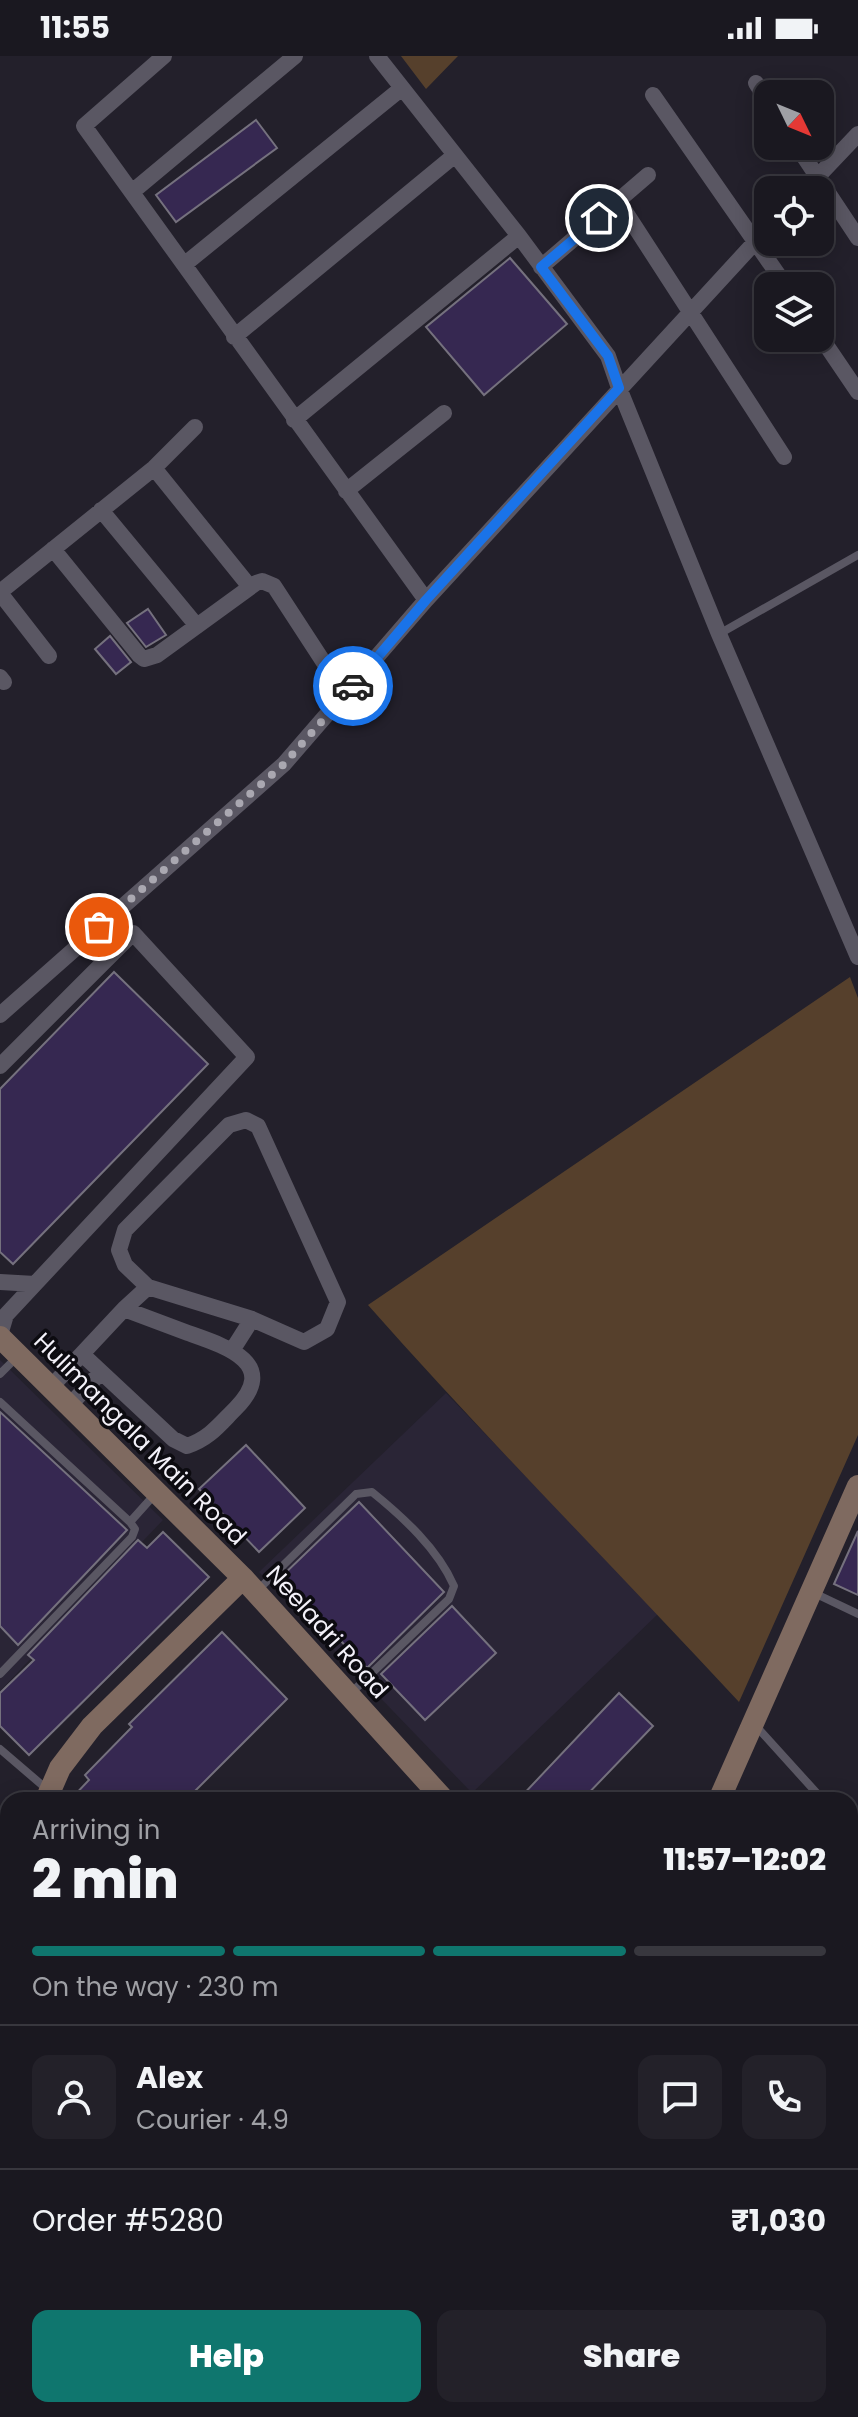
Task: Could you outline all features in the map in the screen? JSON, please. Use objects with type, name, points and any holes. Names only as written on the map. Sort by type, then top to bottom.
[{"type":"main road","name":"Hulimangala Main Road","points":[[0,1336],[249,1585]]},
{"type":"main road","points":[[723,1792],[858,1486]]},
{"type":"main road","name":"Neeladri Road","points":[[50,1792],[60,1768],[92,1726],[249,1585],[437,1792]]},
{"type":"street","points":[[164,56],[84,126],[426,600]]},
{"type":"street","points":[[132,192],[295,56]]},
{"type":"street","points":[[377,56],[519,236],[608,356],[719,634],[858,957]]},
{"type":"street","points":[[185,264],[402,88]]},
{"type":"street","points":[[653,95],[754,239]]},
{"type":"street","points":[[820,176],[858,134]]},
{"type":"street","points":[[234,337],[455,155]]},
{"type":"street","points":[[541,267],[648,175]]},
{"type":"street","points":[[619,202],[784,457]]},
{"type":"street","points":[[834,202],[858,238]]},
{"type":"street","points":[[294,420],[519,236]]},
{"type":"street","points":[[0,1015],[284,764],[426,600],[754,241]]},
{"type":"street","points":[[831,352],[858,392]]},
{"type":"street","points":[[346,491],[444,413]]},
{"type":"street","points":[[49,656],[0,592],[154,468],[195,427]]},
{"type":"street","points":[[154,468],[250,587]]},
{"type":"street","points":[[101,510],[197,626]]},
{"type":"street","points":[[53,549],[144,659],[157,655],[250,587],[262,581],[274,586],[345,695]]},
{"type":"street","points":[[0,1066],[133,933],[247,1057],[6,1315],[0,1336]]},
{"type":"street","points":[[246,1120],[258,1126],[338,1302],[327,1329],[304,1342],[252,1319],[148,1287],[125,1265],[119,1250],[125,1230],[229,1125],[246,1120]]},
{"type":"street","points":[[0,1282],[35,1284]]},
{"type":"street","points":[[51,1387],[148,1287]]},
{"type":"street","points":[[82,1354],[173,1439],[187,1446],[204,1440],[245,1398],[253,1383],[250,1367],[233,1349],[124,1309]]},
{"type":"street","points":[[233,1349],[252,1319]]},
{"type":"street","points":[[69,1406],[101,1372]]},
{"type":"lane","points":[[719,634],[858,555]]},
{"type":"lane","points":[[0,1374],[19,1356]]},
{"type":"lane","points":[[0,1402],[135,1529],[132,1537],[0,1674]]},
{"type":"lane","points":[[249,1585],[356,1494],[372,1492],[391,1507],[437,1557],[454,1586],[449,1599],[350,1695]]},
{"type":"lane","points":[[130,1522],[157,1493]]},
{"type":"lane","points":[[811,1592],[858,1614]]},
{"type":"lane","points":[[753,1723],[816,1792]]},
{"type":"lane","points":[[0,1749],[44,1792]]},
{"type":"shaded area","points":[[401,56],[458,56],[426,89]]},
{"type":"shaded area","points":[[850,977],[858,998],[858,1435],[739,1702],[459,1406],[368,1305]]},
{"type":"shaded area","points":[[0,1360],[163,1520],[0,1691]]},
{"type":"shaded area","points":[[446,1393],[658,1614],[471,1792],[259,1572]]},
{"type":"building","points":[[256,120],[277,148],[176,222],[156,195]]},
{"type":"building","points":[[510,258],[567,324],[484,395],[426,327]]},
{"type":"building","points":[[148,609],[166,635],[146,647],[127,623]]},
{"type":"building","points":[[110,636],[131,662],[116,674],[95,649]]},
{"type":"building","points":[[114,972],[208,1064],[13,1264],[0,1252],[0,1089]]},
{"type":"building","points":[[0,1412],[127,1530],[18,1645],[0,1626]]},
{"type":"building","points":[[246,1445],[305,1508],[259,1552],[199,1489]]},
{"type":"building","points":[[359,1502],[444,1592],[367,1668],[280,1578]]},
{"type":"building","points":[[858,1531],[858,1595],[834,1584]]},
{"type":"building","points":[[163,1532],[209,1577],[29,1755],[0,1726],[0,1693],[34,1660],[28,1655],[138,1540],[147,1548]]},
{"type":"building","points":[[452,1606],[496,1653],[425,1720],[381,1674]]},
{"type":"building","points":[[222,1632],[287,1699],[194,1792],[78,1792],[89,1780],[85,1775],[132,1727],[129,1724]]},
{"type":"building","points":[[619,1693],[653,1726],[590,1792],[526,1792]]},
{"type":"way so far","points":[[99,927],[284,764],[353,686]]},
{"type":"route","points":[[353,686],[426,600],[619,388],[608,356],[541,267],[599,218]]}]
